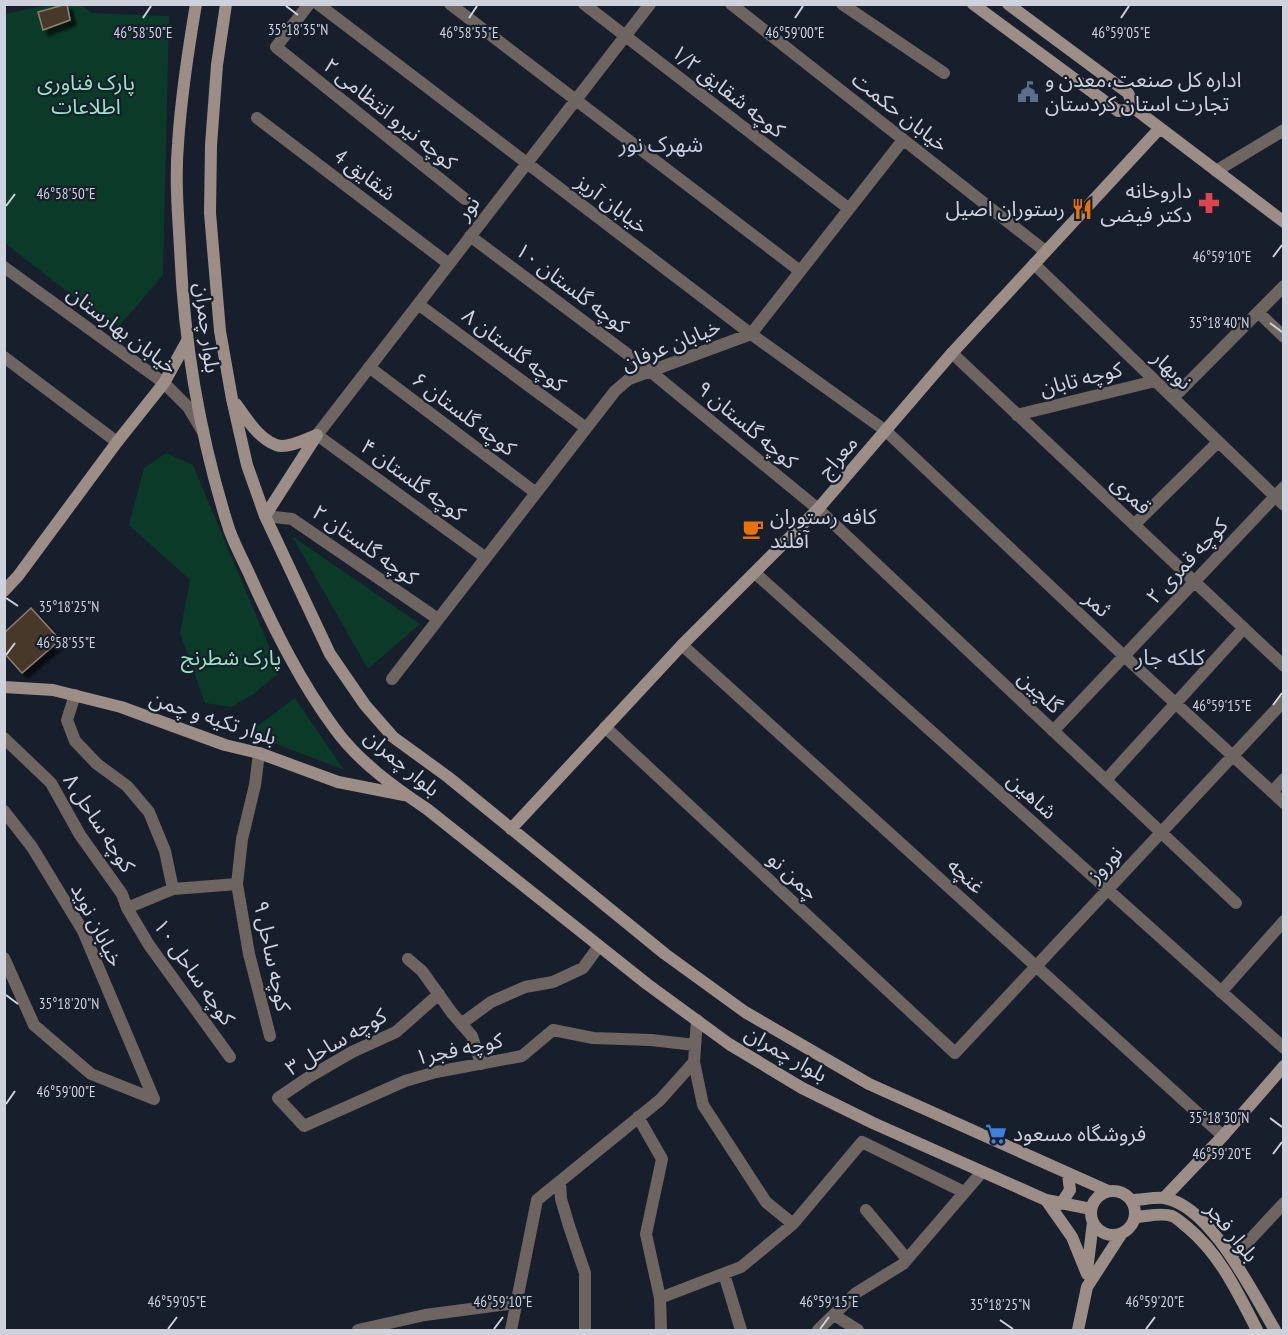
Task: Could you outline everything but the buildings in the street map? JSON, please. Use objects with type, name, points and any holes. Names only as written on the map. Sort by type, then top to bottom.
[{"type":"main road","name":"بلوار چمران","points":[[196,4],[177,146],[180,255],[188,341],[205,435],[230,530],[265,609],[295,668],[336,730],[365,761],[408,796],[599,946],[729,1044],[802,1088],[855,1115],[1046,1200],[1091,1209]]},
{"type":"main road","name":"بلوار چمران","points":[[226,4],[216,77],[211,145],[210,213],[220,331],[232,399],[247,465],[265,516],[330,654],[365,705],[393,737],[448,777],[664,954],[745,1012],[869,1084],[1108,1191]]},
{"type":"main road","points":[[973,4],[1118,111],[1135,109]]},
{"type":"main road","points":[[1008,4],[1128,93],[1135,109],[1284,222]]},
{"type":"main road","name":"معراج","points":[[511,829],[682,645],[818,509],[952,353],[1160,128]]},
{"type":"main road","points":[[4,591],[18,576],[117,442],[164,383],[188,341]]},
{"type":"main road","points":[[232,399],[255,430],[276,445],[291,444],[317,435]]},
{"type":"main road","points":[[265,516],[317,435]]},
{"type":"main road","name":"بلوار تکیه و چمن","points":[[4,687],[53,690],[121,707],[225,744],[260,753],[338,782],[408,796]]},
{"type":"main road","points":[[1164,1198],[1282,1070]]},
{"type":"main road","points":[[1061,1204],[1070,1190],[1068,1174]]},
{"type":"main road","points":[[1078,1330],[1087,1281],[1093,1222],[1091,1209],[1097,1197],[1108,1191],[1121,1192],[1131,1200],[1135,1217],[1087,1281]]},
{"type":"main road","name":"بلوار فجر","points":[[1131,1200],[1164,1198],[1186,1207],[1204,1222],[1231,1255],[1275,1330]]},
{"type":"main road","points":[[1046,1200],[1072,1237],[1087,1281]]},
{"type":"main road","name":"بلوار فجر","points":[[1135,1217],[1173,1216],[1189,1229],[1222,1266],[1257,1330]]},
{"type":"main road","points":[[1093,1222],[1102,1232],[1122,1233]]},
{"type":"street","name":"کوچه نیرو انتظامی ۲","points":[[309,4],[276,47],[465,199]]},
{"type":"street","name":"خیابان آریز","points":[[318,4],[751,334],[886,431]]},
{"type":"street","points":[[450,4],[800,272]]},
{"type":"street","name":"کوچه شقایق ۱/۲","points":[[584,4],[848,208]]},
{"type":"street","name":"نور","points":[[317,435],[650,4]]},
{"type":"street","name":"خیابان حکمت","points":[[731,4],[1045,251]]},
{"type":"street","points":[[842,4],[945,73]]},
{"type":"street","name":"شقایق 4","points":[[258,118],[449,264]]},
{"type":"street","points":[[1216,171],[1284,130]]},
{"type":"street","name":"خیابان عرفان","points":[[392,679],[615,391],[629,379],[650,370],[751,334],[903,140]]},
{"type":"street","name":"کوچه گلستان ۱۰","points":[[471,236],[650,370]]},
{"type":"street","name":"نوبهار","points":[[1034,264],[1218,442],[1281,496]]},
{"type":"street","name":"خیابان بهارستان","points":[[6,272],[164,383],[188,406],[205,435]]},
{"type":"street","points":[[1173,398],[1284,286]]},
{"type":"street","name":"کوچه گلستان ۸","points":[[418,304],[586,428]]},
{"type":"street","points":[[1258,312],[1284,337]]},
{"type":"street","name":"قمری","points":[[952,353],[1284,666]]},
{"type":"street","points":[[4,357],[117,442]]},
{"type":"street","name":"کوچه گلستان ۶","points":[[369,367],[536,493]]},
{"type":"street","name":"کوچه گلستان ۹","points":[[650,370],[818,509]]},
{"type":"street","name":"کوچه تابان","points":[[1017,415],[1155,381]]},
{"type":"street","name":"ثمر","points":[[886,431],[1124,656],[1284,803]]},
{"type":"street","name":"کوچه گلستان ۴","points":[[317,435],[486,558]]},
{"type":"street","points":[[1134,525],[1218,442]]},
{"type":"street","name":"کوچه قمری ۲","points":[[1053,731],[1195,582],[1281,496]]},
{"type":"street","name":"گلچین","points":[[818,509],[1236,903]]},
{"type":"street","name":"کوچه گلستان ۲","points":[[265,516],[292,519],[438,619]]},
{"type":"street","name":"شاهین","points":[[754,573],[1284,1048]]},
{"type":"street","points":[[1106,780],[1244,628]]},
{"type":"street","name":"غنچه","points":[[682,645],[1223,1136]]},
{"type":"street","points":[[75,695],[67,720],[75,741],[97,764],[127,786],[149,812],[165,851],[172,889]]},
{"type":"street","name":"نوروز","points":[[955,1053],[1284,701]]},
{"type":"street","name":"چمن نو","points":[[605,727],[955,1053]]},
{"type":"street","name":"کوچه ساحل ۸","points":[[4,738],[51,783],[80,835],[122,894],[127,908]]},
{"type":"street","name":"کوچه ساحل ۹","points":[[260,753],[242,838],[237,884],[249,954],[270,1036]]},
{"type":"street","points":[[1272,792],[1284,779]]},
{"type":"street","name":"خیابان نوید","points":[[4,811],[32,847],[83,932],[154,1099],[91,1074],[34,1025],[4,958]]},
{"type":"street","points":[[127,908],[172,889],[237,884]]},
{"type":"street","name":"کوچه ساحل ۱۰","points":[[127,908],[149,945],[230,1057]]},
{"type":"street","points":[[1221,992],[1284,921]]},
{"type":"street","points":[[461,1024],[491,1002],[525,987],[553,982],[583,968],[599,946]]},
{"type":"street","points":[[408,959],[423,971],[472,1036],[481,1064]]},
{"type":"street","name":"کوچه ساحل ۳","points":[[278,1098],[352,1052],[396,1032],[439,994]]},
{"type":"street","points":[[697,1020],[694,1062],[703,1105],[766,1202],[793,1224]]},
{"type":"street","name":"کوچه فجر۱","points":[[278,1098],[304,1126],[405,1081],[436,1072],[522,1056],[553,1030],[593,1038],[651,1040],[695,1045]]},
{"type":"street","points":[[511,1330],[537,1200],[660,1100],[694,1062]]},
{"type":"street","points":[[638,1118],[662,1159],[646,1234],[660,1298],[661,1330]]},
{"type":"street","points":[[660,1298],[741,1267],[793,1224],[862,1142],[964,1192]]},
{"type":"street","points":[[818,1330],[856,1293],[903,1264],[982,1172]]},
{"type":"street","points":[[560,1182],[561,1199],[585,1273],[585,1330]]},
{"type":"street","points":[[1231,1255],[1245,1245],[1284,1203]]},
{"type":"street","points":[[866,1210],[907,1259]]},
{"type":"street","points":[[724,1274],[741,1330]]},
{"type":"street","points":[[358,1330],[425,1315],[516,1303]]},
{"type":"street","points":[[834,1315],[858,1330]]},
{"type":"green space","name":"پارک فناوری اطلاعات","points":[[80,4],[92,13],[169,16],[163,275],[116,330],[5,243],[4,14],[49,5]]},
{"type":"green space","name":"پارک شطرنج","points":[[166,453],[193,465],[280,672],[254,694],[231,707],[205,703],[180,633],[190,580],[129,525],[144,468]]},
{"type":"green space","points":[[292,536],[420,624],[368,669]]},
{"type":"green space","points":[[295,698],[344,770],[248,733]]},
{"type":"place","name":"اداره کل صنعت،معدن و تجارت استان کردستان","points":[[1028,92]]},
{"type":"place","name":"داروخانه دکتر فیضی","points":[[1209,203]]},
{"type":"place","name":"رستوران اصیل","points":[[1082,209]]},
{"type":"place","name":"کافه رستوران آفلند","points":[[753,529]]},
{"type":"place","name":"فروشگاه مسعود","points":[[996,1134]]},
{"type":"district","name":"شهرک نور","points":[[661,144]]},
{"type":"district","name":"کلکه جار","points":[[1170,657]]}]
